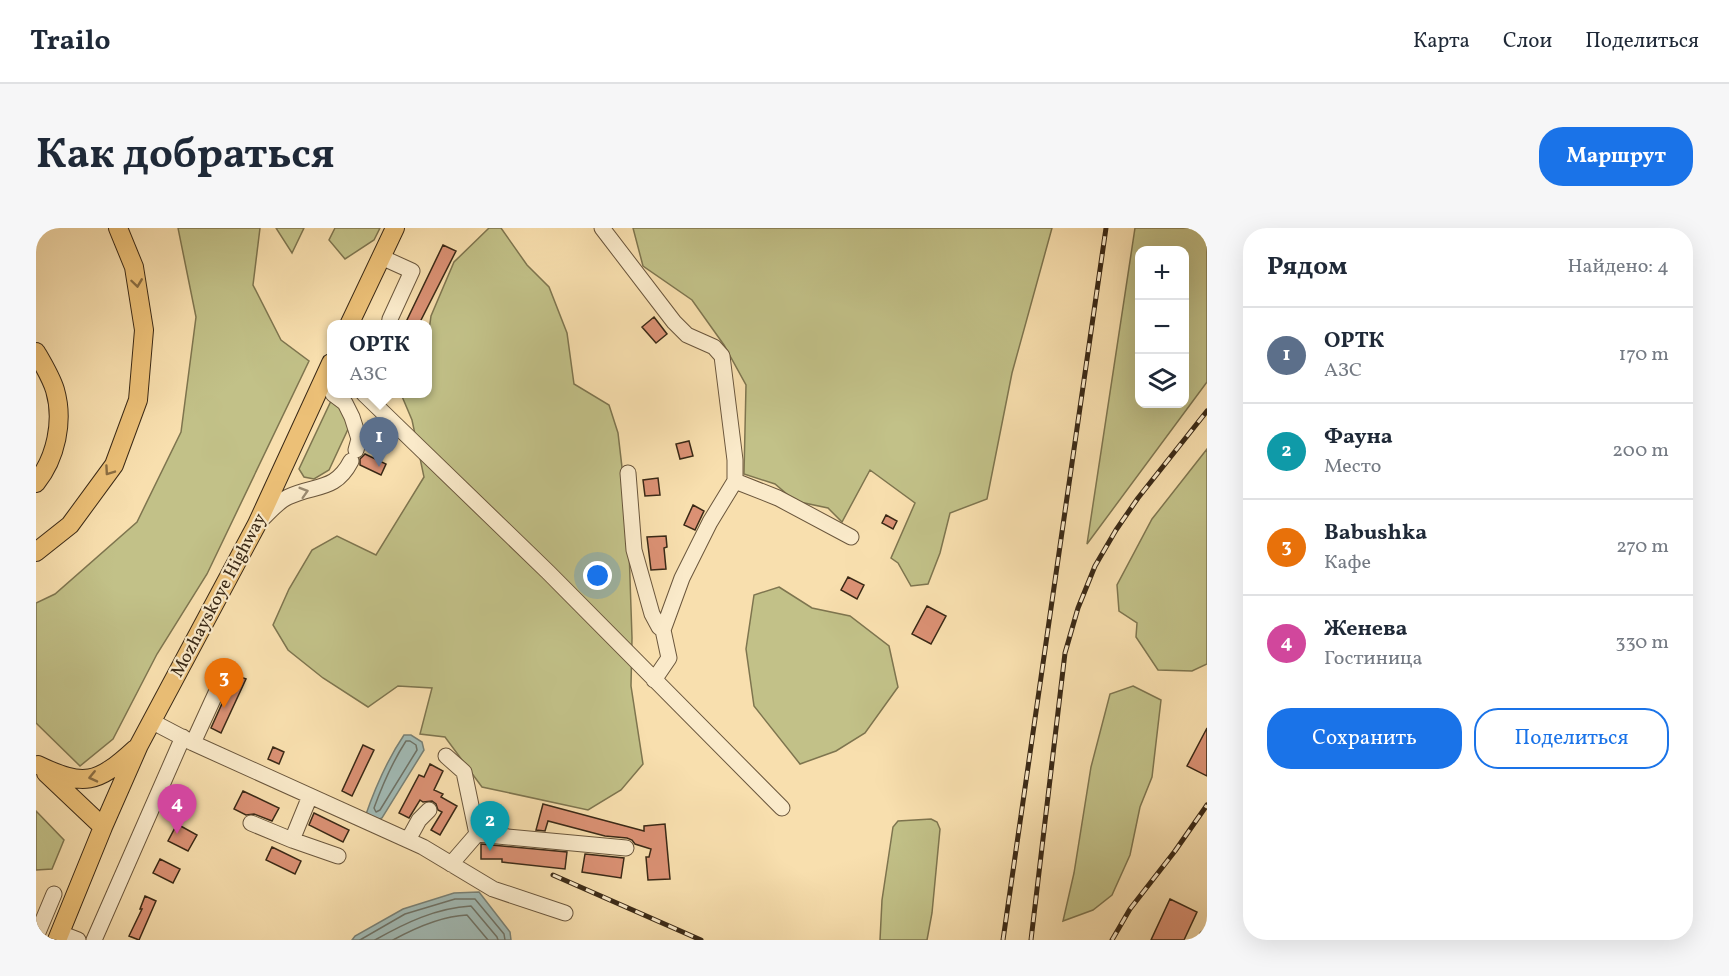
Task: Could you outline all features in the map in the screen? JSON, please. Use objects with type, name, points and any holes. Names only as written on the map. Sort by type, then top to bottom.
[{"type":"main road","points":[[36,552],[70,525],[114,465],[138,400],[144,330],[134,267],[118,228]]},
{"type":"main road","points":[[351,320],[395,228]]},
{"type":"main road","points":[[36,483],[44,473],[55,448],[59,414],[55,390],[38,357]]},
{"type":"main road","name":"Mozhayskoye Highway","points":[[58,936],[139,745],[327,392]]},
{"type":"main road","points":[[37,764],[62,777],[84,780],[101,776],[119,764],[139,745]]},
{"type":"main road","points":[[37,764],[103,827]]},
{"type":"lane","points":[[602,228],[674,322],[687,335],[714,347],[722,356],[735,460],[735,481],[710,522],[682,578],[663,630],[669,658],[654,680]]},
{"type":"lane","points":[[381,257],[412,271],[390,320]]},
{"type":"lane","points":[[257,524],[286,498],[338,480],[345,472],[359,439],[345,403],[338,398]]},
{"type":"lane","points":[[369,398],[548,572],[782,808]]},
{"type":"lane","points":[[628,473],[634,550],[652,614],[663,630]]},
{"type":"lane","points":[[735,481],[778,498],[851,537]]},
{"type":"lane","points":[[94,940],[188,740],[226,671]]},
{"type":"lane","points":[[151,721],[408,840],[493,889],[565,913]]},
{"type":"lane","points":[[446,756],[464,772],[477,834]]},
{"type":"lane","points":[[292,840],[310,796]]},
{"type":"lane","points":[[408,840],[419,820],[429,810]]},
{"type":"lane","points":[[251,823],[338,856]]},
{"type":"lane","points":[[477,834],[626,848]]},
{"type":"lane","points":[[451,864],[477,834]]},
{"type":"lane","points":[[36,937],[54,894]]},
{"type":"lane","points":[[58,936],[78,940]]},
{"type":"shaded area","points":[[178,228],[260,228],[253,285],[281,340],[309,361],[207,574],[157,654],[113,739],[80,766],[36,723],[36,603],[55,594],[137,522],[181,432],[196,317]]},
{"type":"shaded area","points":[[276,228],[304,228],[292,253]]},
{"type":"shaded area","points":[[335,228],[380,228],[374,240],[345,259],[329,240]]},
{"type":"shaded area","points":[[489,228],[501,228],[527,265],[549,287],[567,333],[574,384],[609,405],[618,433],[628,519],[632,638],[631,686],[643,764],[621,790],[588,810],[482,787],[445,737],[420,734],[432,688],[398,686],[368,707],[323,678],[288,650],[273,625],[289,589],[312,550],[337,536],[376,555],[424,477],[412,420],[403,398],[432,398],[431,316],[454,262]]},
{"type":"shaded area","points":[[633,228],[1052,228],[1012,373],[987,499],[950,513],[940,553],[928,584],[911,586],[898,563],[891,558],[915,503],[870,470],[842,522],[828,508],[795,501],[775,484],[744,474],[746,385],[724,345],[692,300],[643,266]]},
{"type":"shaded area","points":[[1135,228],[1207,228],[1207,382],[1189,406],[1189,246],[1135,246],[1135,408],[1188,408],[1087,544]]},
{"type":"shaded area","points":[[331,401],[340,409],[349,427],[329,470],[314,479],[304,477],[299,469]]},
{"type":"shaded area","points":[[1207,449],[1207,664],[1192,671],[1158,670],[1136,637],[1137,623],[1119,611],[1117,585],[1152,519]]},
{"type":"shaded area","points":[[779,587],[812,608],[850,616],[889,646],[898,687],[865,733],[836,751],[800,764],[754,706],[746,649],[754,595]]},
{"type":"shaded area","points":[[1133,686],[1161,700],[1152,777],[1140,807],[1130,855],[1112,895],[1093,910],[1063,921],[1074,873],[1091,767],[1110,694]]},
{"type":"shaded area","points":[[36,811],[64,840],[52,869],[36,870]]},
{"type":"shaded area","points":[[931,819],[937,822],[940,829],[932,913],[927,940],[880,940],[882,900],[893,827],[898,821]]},
{"type":"water","points":[[404,735],[411,735],[422,742],[424,750],[382,818],[375,821],[365,817],[382,774]]},
{"type":"water","points":[[479,892],[510,932],[511,940],[352,940],[355,936],[403,909],[454,893]]},
{"type":"building","points":[[443,245],[456,251],[421,320],[407,320]]},
{"type":"building","points":[[654,317],[667,334],[656,343],[642,327]]},
{"type":"building","points":[[689,441],[693,456],[680,459],[676,444]]},
{"type":"building","points":[[365,454],[386,464],[381,475],[360,465],[360,459]]},
{"type":"building","points":[[658,478],[660,495],[645,496],[643,480]]},
{"type":"building","points":[[693,505],[704,511],[695,530],[684,525]]},
{"type":"building","points":[[886,515],[897,521],[893,529],[882,523]]},
{"type":"building","points":[[666,536],[667,547],[664,548],[666,569],[651,570],[647,537]]},
{"type":"building","points":[[848,577],[864,585],[857,599],[841,590]]},
{"type":"building","points":[[927,606],[946,616],[931,644],[912,634]]},
{"type":"building","points":[[235,675],[246,679],[221,733],[211,728]]},
{"type":"building","points":[[1207,728],[1207,776],[1187,766]]},
{"type":"building","points":[[363,745],[374,750],[352,796],[342,791]]},
{"type":"building","points":[[273,747],[284,752],[279,764],[268,759]]},
{"type":"building","points":[[430,764],[443,771],[434,790],[443,794],[441,797],[457,806],[440,835],[431,830],[442,812],[432,801],[420,800],[409,818],[399,813],[419,775],[424,777]]},
{"type":"building","points":[[243,791],[279,808],[272,821],[254,814],[246,815],[234,809]]},
{"type":"building","points":[[543,804],[644,831],[644,826],[665,824],[670,879],[648,880],[646,857],[649,857],[651,849],[635,844],[627,838],[605,836],[548,821],[545,831],[536,830]]},
{"type":"building","points":[[314,813],[349,830],[343,842],[309,825]]},
{"type":"building","points":[[177,824],[197,835],[188,851],[168,841]]},
{"type":"building","points":[[481,844],[567,852],[565,869],[502,862],[502,859],[481,859]]},
{"type":"building","points":[[272,847],[301,861],[295,874],[266,860]]},
{"type":"building","points":[[585,854],[624,858],[621,878],[582,872]]},
{"type":"building","points":[[160,859],[180,869],[173,883],[153,873]]},
{"type":"building","points":[[145,896],[156,901],[139,940],[129,936],[142,909],[140,909]]},
{"type":"building","points":[[1170,899],[1197,912],[1184,940],[1151,940]]},
{"type":"railway","points":[[1003,940],[1106,228]]},
{"type":"railway","points":[[1031,940],[1065,653],[1078,608],[1095,566],[1116,530],[1138,498],[1207,411]]},
{"type":"railway","points":[[1112,940],[1130,909],[1207,805]]},
{"type":"railway","points":[[553,875],[701,940]]},
{"type":"place","name":"ОРТК","points":[[379,467]]},
{"type":"place","name":"Babushka","points":[[224,708]]},
{"type":"place","name":"Женева","points":[[177,834]]},
{"type":"place","name":"Фауна","points":[[490,851]]}]
